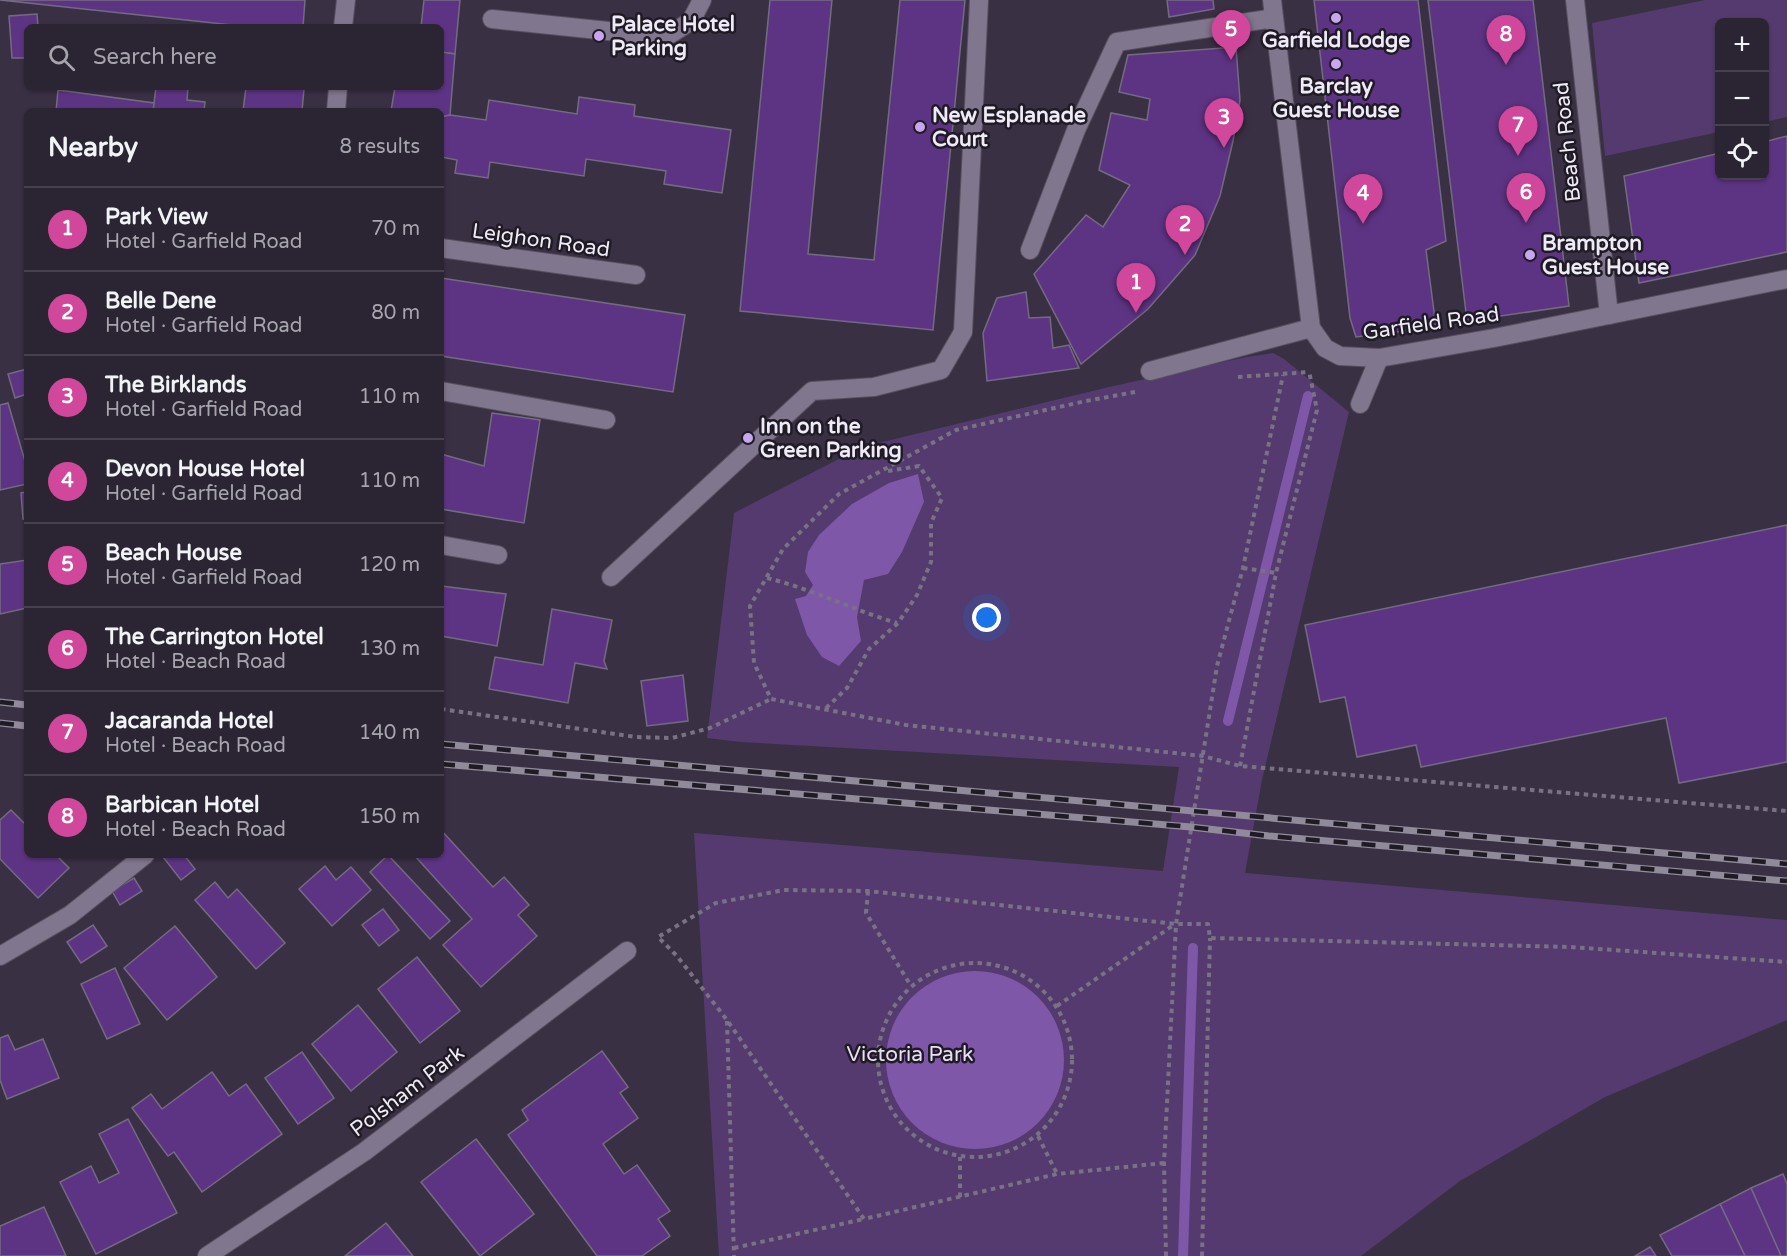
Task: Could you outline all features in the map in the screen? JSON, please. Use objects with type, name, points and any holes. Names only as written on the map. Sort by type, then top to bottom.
[{"type":"street","points":[[343,24],[346,0]]},
{"type":"street","points":[[492,19],[666,37],[691,21],[702,0]]},
{"type":"street","points":[[611,577],[812,391],[874,387],[941,370],[963,332],[979,0]]},
{"type":"street","name":"Beach Road","points":[[1575,0],[1609,315]]},
{"type":"street","points":[[1030,250],[1076,130],[1117,42],[1273,9],[1311,328],[1150,371]]},
{"type":"street","points":[[336,108],[338,90]]},
{"type":"street","name":"Leighon Road","points":[[444,248],[636,276]]},
{"type":"street","name":"Garfield Road","points":[[1311,328],[1325,348],[1340,356],[1379,358],[1494,338],[1787,279]]},
{"type":"street","points":[[1360,404],[1379,358]]},
{"type":"street","points":[[444,392],[606,420]]},
{"type":"street","points":[[444,546],[498,555]]},
{"type":"street","points":[[0,956],[70,915],[141,858]]},
{"type":"street","name":"Polsham Park","points":[[207,1256],[364,1152],[627,951]]},
{"type":"path","points":[[1232,377],[1309,372],[1317,410],[1276,573],[1240,766]]},
{"type":"path","points":[[1166,1256],[1164,1163],[1176,924],[1217,666],[1243,568],[1283,375]]},
{"type":"path","points":[[771,699],[754,663],[750,606],[783,549],[840,494],[956,430],[1086,401],[1143,391]]},
{"type":"path","points":[[825,709],[847,688],[869,650],[898,623],[917,595],[931,562],[931,523],[942,498],[919,466],[885,471]]},
{"type":"path","points":[[1243,568],[1276,573]]},
{"type":"path","points":[[767,578],[797,585],[875,617],[898,623]]},
{"type":"path","points":[[444,709],[636,737],[672,738],[710,728],[771,699],[906,725],[1203,756],[1240,766],[1787,811]]},
{"type":"path","points":[[864,1219],[727,1020],[677,956],[658,937],[716,903],[784,890],[868,891],[1176,924],[1208,924],[1210,938],[1202,1256]]},
{"type":"path","points":[[868,891],[866,913],[910,986]]},
{"type":"path","points":[[1057,1006],[1176,924]]},
{"type":"path","points":[[1210,938],[1570,947],[1787,962]]},
{"type":"path","points":[[985,962],[1014,970],[1035,983],[1057,1006],[1067,1028],[1072,1047],[1067,1092],[1054,1118],[1038,1136],[999,1155],[960,1157],[936,1150],[906,1131],[891,1112],[880,1087],[877,1051],[882,1026],[910,986],[957,963],[985,962]]},
{"type":"path","points":[[727,1020],[734,1256]]},
{"type":"path","points":[[1038,1136],[1057,1174]]},
{"type":"path","points":[[960,1157],[960,1197]]},
{"type":"path","points":[[734,1248],[1057,1174],[1164,1163]]},
{"type":"green space","points":[[1705,0],[1787,0],[1787,117],[1769,121],[1769,18],[1715,18],[1715,133],[1605,156],[1592,23]]},
{"type":"green space","name":"Victoria Park","points":[[1273,353],[1284,359],[1349,412],[1262,780],[1245,873],[1787,920],[1787,1020],[1605,1097],[1460,1181],[1361,1256],[719,1256],[694,833],[1163,871],[1179,767],[740,742],[707,738],[734,513],[862,447],[1109,387]]},
{"type":"shaded area","points":[[918,474],[924,502],[902,552],[888,574],[864,580],[857,617],[861,641],[839,666],[822,657],[807,635],[795,599],[806,596],[813,585],[805,572],[808,552],[819,535],[852,504],[889,483]]},
{"type":"shaded area","points":[[975,971],[992,972],[1009,978],[1025,986],[1038,997],[1049,1010],[1057,1026],[1063,1043],[1063,1077],[1057,1094],[1049,1110],[1038,1123],[1025,1134],[1009,1142],[992,1148],[975,1149],[958,1148],[941,1142],[925,1134],[912,1123],[901,1110],[893,1094],[887,1077],[886,1060],[887,1043],[893,1026],[901,1010],[912,997],[925,986],[941,978],[958,972]]},
{"type":"building","points":[[0,0],[305,0],[303,24],[223,24]]},
{"type":"building","points":[[424,0],[460,0],[455,54],[444,52],[444,24],[421,24]]},
{"type":"building","name":"New Esplanade Court","points":[[770,0],[832,0],[808,254],[874,260],[900,0],[965,0],[933,330],[740,311]]},
{"type":"building","points":[[1167,0],[1213,0],[1214,9],[1169,17]]},
{"type":"building","points":[[1314,0],[1418,0],[1446,241],[1426,250],[1436,327],[1356,337],[1350,318]]},
{"type":"building","points":[[1428,0],[1533,0],[1569,306],[1467,321]]},
{"type":"building","points":[[37,14],[38,24],[24,24],[24,58],[12,58],[9,16]]},
{"type":"building","points":[[1236,47],[1240,100],[1233,141],[1220,196],[1195,255],[1148,309],[1081,364],[1034,274],[1086,215],[1103,227],[1130,185],[1099,170],[1111,113],[1147,120],[1150,99],[1119,92],[1128,55]]},
{"type":"building","points":[[444,52],[455,54],[450,115],[444,116],[444,108],[392,108],[394,90],[444,90]]},
{"type":"building","points":[[58,90],[154,103],[153,108],[56,108]]},
{"type":"building","points":[[156,90],[188,90],[187,100],[205,102],[204,108],[153,108]]},
{"type":"building","points":[[246,90],[304,90],[302,108],[243,108]]},
{"type":"building","points":[[579,97],[635,105],[634,116],[731,130],[722,193],[664,184],[666,171],[586,159],[584,176],[490,162],[488,178],[455,173],[457,160],[444,158],[444,116],[450,115],[486,120],[489,100],[577,114]]},
{"type":"building","points":[[1787,136],[1787,252],[1639,283],[1624,176],[1715,154],[1715,180],[1769,180],[1769,141]]},
{"type":"building","points":[[444,278],[685,315],[673,392],[444,356]]},
{"type":"building","points":[[1026,292],[1029,318],[1050,317],[1053,348],[1069,345],[1079,368],[987,381],[983,333],[997,298]]},
{"type":"building","points":[[24,370],[24,395],[15,398],[8,374]]},
{"type":"building","points":[[8,403],[24,458],[24,485],[0,490],[0,405]]},
{"type":"building","points":[[492,413],[540,420],[524,523],[444,510],[444,455],[484,466]]},
{"type":"building","points":[[24,492],[24,519],[23,519],[21,493]]},
{"type":"building","points":[[1787,525],[1787,762],[1679,783],[1666,718],[1421,767],[1416,745],[1357,757],[1345,697],[1320,702],[1305,625]]},
{"type":"building","points":[[24,560],[24,609],[0,614],[0,564]]},
{"type":"building","points":[[444,586],[506,594],[497,646],[444,637]]},
{"type":"building","points":[[552,609],[612,620],[604,661],[607,669],[575,663],[568,703],[489,689],[495,657],[543,665]]},
{"type":"building","points":[[683,675],[688,721],[647,726],[641,681]]},
{"type":"building","points":[[11,810],[24,823],[24,858],[59,858],[69,868],[38,898],[0,859],[0,820]]},
{"type":"building","points":[[444,833],[493,887],[504,877],[529,905],[518,915],[537,936],[481,987],[443,945],[472,919],[417,858],[444,858]]},
{"type":"building","points":[[164,858],[186,858],[195,869],[181,880]]},
{"type":"building","points":[[385,858],[391,858],[450,921],[430,939],[370,872]]},
{"type":"building","points":[[325,866],[336,880],[351,867],[371,890],[332,926],[299,889]]},
{"type":"building","points":[[134,878],[142,891],[120,905],[112,891]]},
{"type":"building","points":[[215,882],[228,898],[237,889],[285,943],[256,969],[195,900]]},
{"type":"building","points":[[383,909],[399,930],[379,946],[362,925]]},
{"type":"building","points":[[93,925],[107,946],[81,963],[67,942]]},
{"type":"building","points":[[175,926],[217,977],[167,1020],[124,968]]},
{"type":"building","points":[[417,957],[460,1011],[420,1043],[378,989]]},
{"type":"building","points":[[115,968],[140,1024],[107,1039],[81,984]]},
{"type":"building","points":[[358,1005],[397,1052],[351,1091],[312,1044]]},
{"type":"building","points":[[8,1035],[15,1050],[43,1039],[59,1078],[7,1099],[0,1080],[0,1038]]},
{"type":"building","points":[[602,1051],[628,1087],[620,1093],[638,1118],[603,1144],[624,1174],[637,1165],[670,1211],[658,1219],[670,1236],[642,1256],[597,1256],[508,1135],[528,1120],[522,1110]]},
{"type":"building","points":[[302,1052],[334,1098],[298,1124],[265,1078]]},
{"type":"building","points":[[212,1072],[229,1096],[246,1084],[282,1134],[202,1192],[174,1152],[168,1156],[132,1108],[151,1094],[162,1109]]},
{"type":"building","points":[[128,1119],[177,1213],[96,1254],[60,1182],[91,1166],[99,1183],[119,1173],[99,1134]]},
{"type":"building","points":[[476,1139],[534,1214],[480,1256],[421,1182]]},
{"type":"building","points":[[1783,1174],[1787,1184],[1787,1256],[1781,1256],[1751,1188]]},
{"type":"building","points":[[1751,1188],[1781,1256],[1745,1256],[1720,1204]]},
{"type":"building","points":[[1720,1204],[1745,1256],[1672,1256],[1660,1235]]},
{"type":"building","points":[[44,1207],[66,1256],[0,1256],[0,1226]]},
{"type":"building","points":[[386,1223],[413,1256],[345,1256]]},
{"type":"building","points":[[1650,1247],[1656,1256],[1635,1256]]},
{"type":"waterway","points":[[1228,721],[1308,396]]},
{"type":"waterway","points":[[1183,1256],[1193,948]]},
{"type":"railway","points":[[0,702],[24,705]]},
{"type":"railway","points":[[0,723],[24,726]]},
{"type":"railway","points":[[444,744],[1787,864]]},
{"type":"railway","points":[[444,764],[1191,827],[1269,836],[1787,881]]},
{"type":"place","name":"Garfield Lodge","points":[[1336,18]]},
{"type":"place","name":"Palace Hotel Parking","points":[[599,36]]},
{"type":"place","name":"Beach House","points":[[1231,60]]},
{"type":"place","name":"Barclay Guest House","points":[[1336,64]]},
{"type":"place","name":"Barbican Hotel","points":[[1506,65]]},
{"type":"place","name":"New Esplanade Court","points":[[920,127]]},
{"type":"place","name":"The Birklands","points":[[1224,148]]},
{"type":"place","name":"Jacaranda Hotel","points":[[1518,156]]},
{"type":"place","name":"The Carrington Hotel","points":[[1526,223]]},
{"type":"place","name":"Devon House Hotel","points":[[1363,224]]},
{"type":"place","name":"Belle Dene","points":[[1185,255]]},
{"type":"place","name":"Brampton Guest House","points":[[1530,255]]},
{"type":"place","name":"Park View","points":[[1136,313]]},
{"type":"place","name":"Inn on the Green Parking","points":[[748,438]]}]
